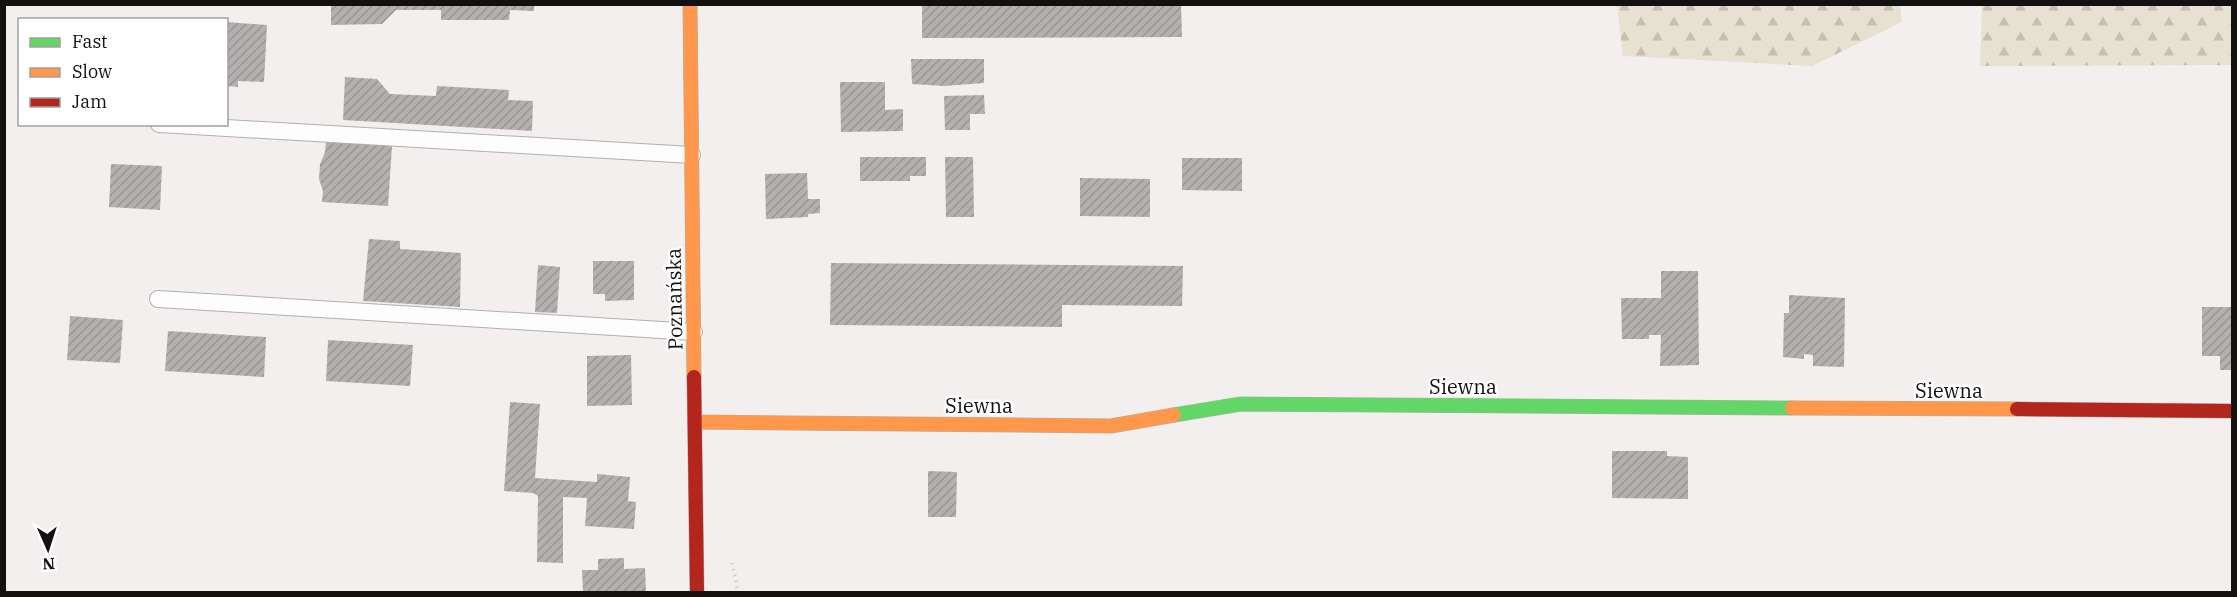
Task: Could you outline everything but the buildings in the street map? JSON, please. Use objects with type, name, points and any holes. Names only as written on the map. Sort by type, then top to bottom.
[{"type":"street","name":"Poznańska","points":[[690,4],[697,592]]},
{"type":"street","name":"Siewna","points":[[695,422],[1111,426],[1241,404],[2232,411]]},
{"type":"lane","points":[[193,126],[692,155]]},
{"type":"lane","points":[[158,299],[694,332]]},
{"type":"green space","points":[[1617,5],[1900,5],[1902,22],[1812,66],[1623,56]]},
{"type":"green space","points":[[1982,5],[2232,5],[2232,65],[1980,66]]},
{"type":"traffic: fast","points":[[1174,415],[1241,404],[1792,408]]},
{"type":"traffic: slow","points":[[690,4],[694,377]]},
{"type":"traffic: slow","points":[[1792,408],[2017,409]]},
{"type":"traffic: slow","points":[[695,422],[1111,426],[1174,415]]},
{"type":"traffic: jam","points":[[694,377],[697,592]]},
{"type":"traffic: jam","points":[[2017,409],[2232,411]]}]
